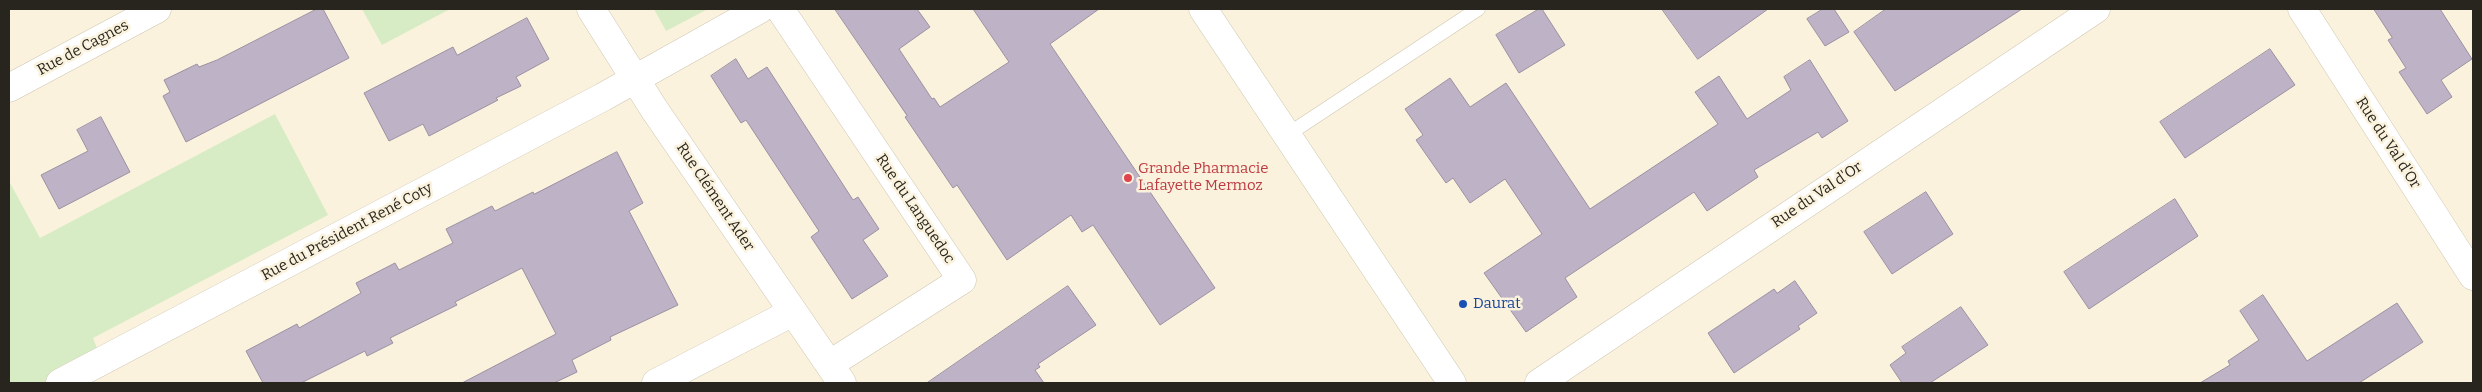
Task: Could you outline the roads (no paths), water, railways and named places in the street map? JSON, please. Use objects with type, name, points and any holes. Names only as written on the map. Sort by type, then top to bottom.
[{"type":"street","name":"Rue de Cagnes","points":[[9,88],[157,9]]},
{"type":"street","name":"Rue Clément Ader","points":[[591,9],[635,79],[836,374]]},
{"type":"street","points":[[635,79],[760,9]]},
{"type":"street","name":"Rue du Languedoc","points":[[780,9],[962,280],[836,374]]},
{"type":"street","points":[[1203,9],[1452,383]]},
{"type":"street","name":"Rue du Val d'Or","points":[[1539,383],[2096,9]]},
{"type":"street","name":"Rue du Val d'Or","points":[[2302,9],[2473,276]]},
{"type":"street","name":"Rue du Président René Coty","points":[[61,383],[635,79]]},
{"type":"street","points":[[656,383],[794,312]]},
{"type":"lane","points":[[1287,135],[1478,9]]},
{"type":"place","name":"Grande Pharmacie Lafayette Mermoz","points":[[1128,178]]},
{"type":"place","name":"Daurat","points":[[1463,304]]}]
